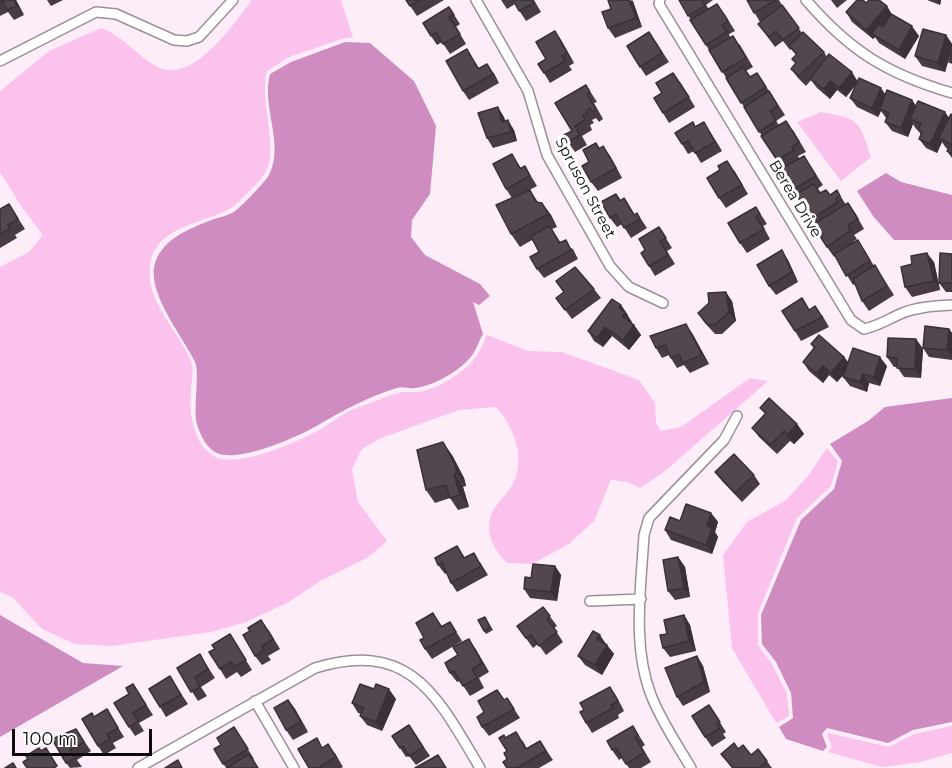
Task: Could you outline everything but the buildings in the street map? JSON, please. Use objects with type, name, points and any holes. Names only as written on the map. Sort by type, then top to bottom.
[{"type":"street","points":[[0,61],[96,12],[116,14],[174,40],[187,41],[199,38],[233,0]]},
{"type":"street","name":"Spruson Street","points":[[476,0],[528,91],[547,155],[610,266],[629,287],[663,303]]},
{"type":"street","name":"Berea Drive","points":[[660,0],[659,4],[851,320],[864,329],[876,327],[902,313],[931,306],[952,306]]},
{"type":"street","points":[[806,0],[826,24],[871,61],[926,86],[952,93]]},
{"type":"street","points":[[691,768],[664,724],[650,693],[640,648],[644,535],[649,518],[724,440],[737,416]]},
{"type":"street","points":[[590,602],[641,600]]},
{"type":"street","points":[[141,767],[315,668],[341,660],[380,662],[414,676],[430,689],[444,706],[480,768]]},
{"type":"street","points":[[255,701],[294,768]]},
{"type":"shaded area","points":[[252,0],[341,0],[353,38],[345,38],[289,57],[267,71],[265,98],[270,155],[263,176],[231,208],[171,234],[154,252],[150,265],[153,292],[192,364],[192,418],[197,436],[207,451],[223,459],[264,454],[304,438],[356,408],[394,394],[423,391],[435,387],[452,378],[474,360],[487,335],[528,351],[562,352],[639,380],[655,403],[656,423],[661,431],[681,427],[750,378],[768,381],[664,472],[640,488],[628,482],[611,480],[594,521],[569,544],[532,564],[507,563],[495,548],[489,531],[491,514],[516,477],[517,445],[509,425],[496,407],[459,410],[381,438],[362,449],[352,469],[358,502],[387,541],[367,558],[320,581],[287,603],[246,622],[211,632],[112,646],[75,644],[42,629],[12,597],[0,592],[0,267],[29,252],[43,235],[21,206],[0,172],[0,91],[49,51],[101,28],[117,36],[158,67],[171,70],[184,68],[211,49]]},
{"type":"shaded area","points":[[345,42],[370,43],[414,81],[436,126],[430,194],[412,220],[411,237],[425,255],[480,284],[490,296],[479,305],[473,302],[483,334],[468,360],[439,381],[422,387],[399,387],[377,395],[299,435],[270,447],[240,454],[217,453],[207,445],[198,428],[195,362],[161,300],[154,275],[155,263],[159,254],[171,240],[196,226],[233,212],[269,175],[275,151],[268,99],[270,74],[291,62]]},
{"type":"shaded area","points":[[821,112],[850,119],[856,123],[871,157],[841,181],[797,122]]},
{"type":"shaded area","points":[[886,173],[901,182],[952,195],[952,240],[894,240],[873,216],[857,191]]},
{"type":"shaded area","points":[[952,398],[952,722],[913,730],[888,743],[827,728],[822,734],[827,747],[823,751],[786,739],[779,727],[793,718],[791,693],[776,662],[762,644],[761,615],[801,520],[834,489],[842,461],[830,444],[868,421],[885,407]]},
{"type":"shaded area","points":[[827,448],[838,461],[831,486],[797,518],[758,613],[758,645],[772,664],[787,694],[789,716],[776,723],[732,648],[723,555],[747,522],[786,500],[808,476]]},
{"type":"shaded area","points":[[0,615],[83,663],[123,666],[0,737]]},
{"type":"shaded area","points":[[952,726],[952,753],[920,762],[882,767],[828,752],[832,748],[828,733],[889,747],[914,734]]}]
